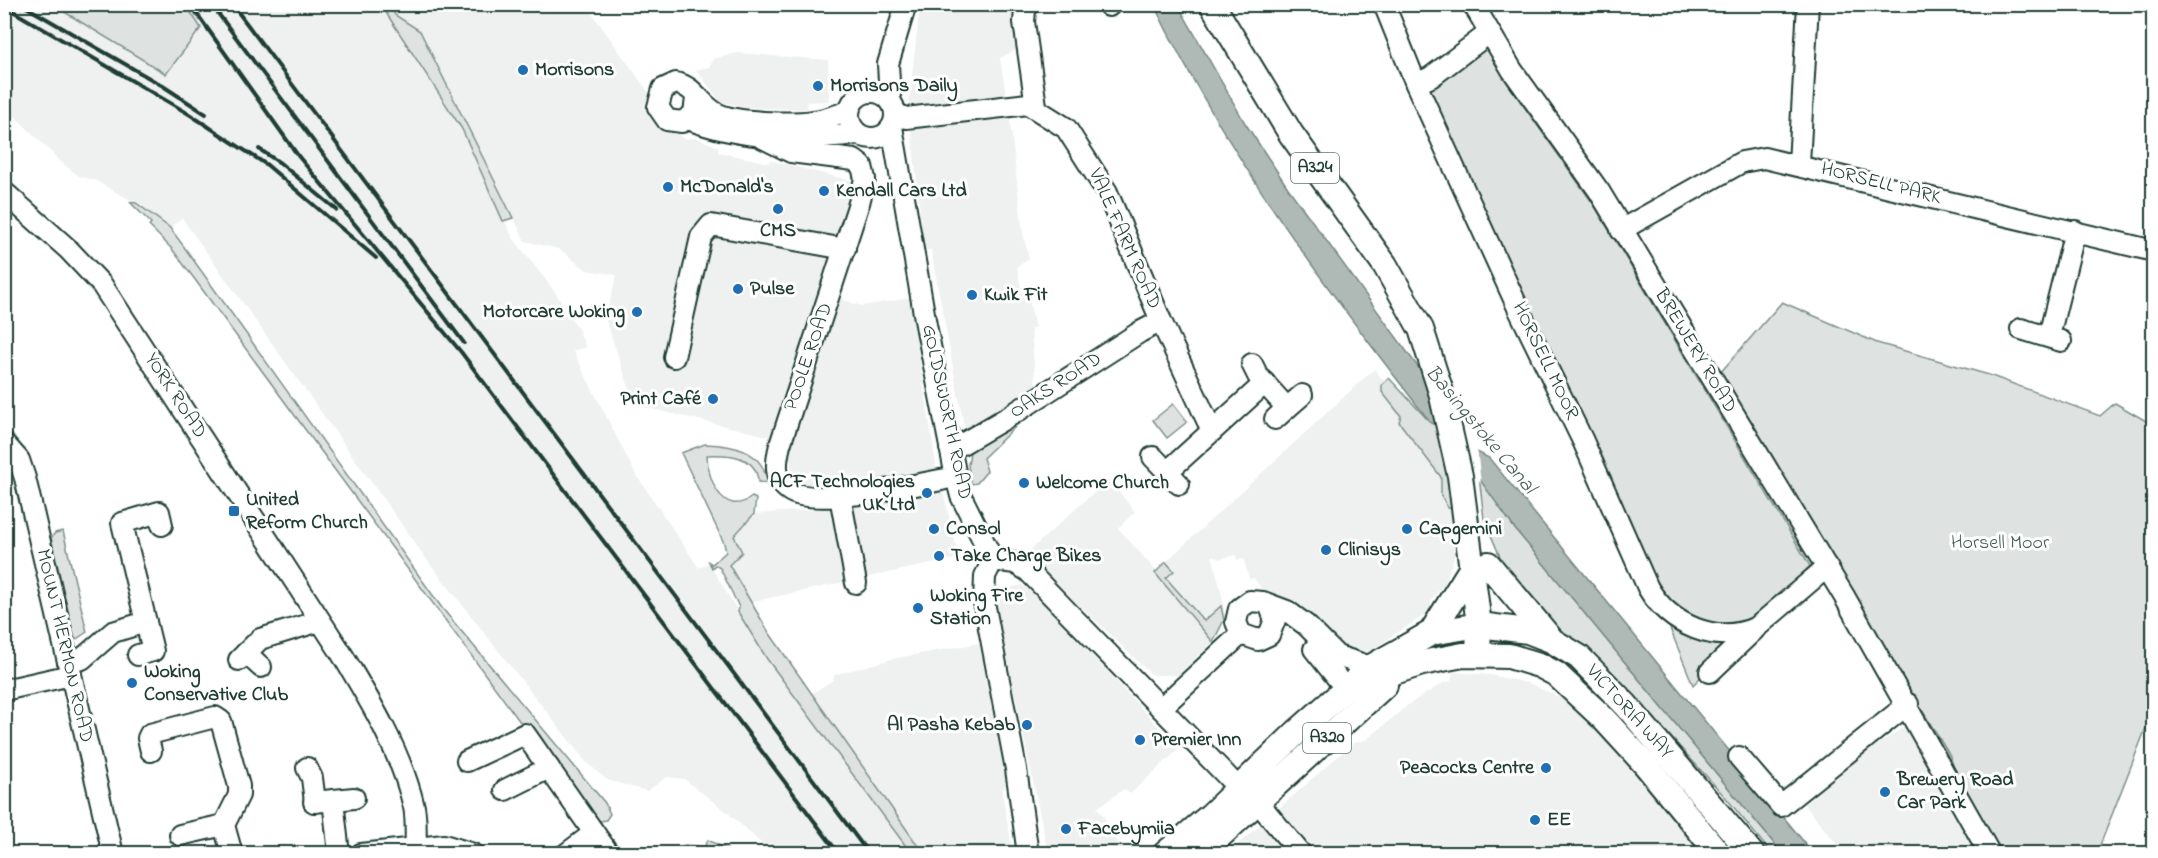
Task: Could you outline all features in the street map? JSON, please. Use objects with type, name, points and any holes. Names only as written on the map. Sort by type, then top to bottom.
[{"type":"main road","name":"A324","points":[[1212,4],[1291,134],[1385,265],[1424,340],[1450,426],[1469,501]]},
{"type":"main road","name":"A324","points":[[1424,340],[1434,341],[1455,394],[1488,625],[1487,655]]},
{"type":"main road","points":[[1431,633],[1480,566],[1551,640]]},
{"type":"main road","name":"VICTORIA WAY","points":[[1248,806],[1346,689],[1371,667],[1431,633],[1488,625],[1520,629],[1551,640],[1593,669],[1752,854]]},
{"type":"main road","name":"VICTORIA WAY","points":[[1346,689],[1352,695],[1358,695],[1388,674],[1446,658],[1509,656],[1539,665],[1556,674],[1581,696],[1646,765],[1719,854]]},
{"type":"main road","name":"VICTORIA WAY","points":[[1248,806],[1390,680],[1406,670]]},
{"type":"main road","name":"A320","points":[[1165,854],[1248,806]]},
{"type":"main road","name":"A320","points":[[1197,854],[1248,806]]},
{"type":"street","name":"GOLDSWORTH ROAD","points":[[906,4],[888,64],[901,177],[956,477],[961,496],[993,560]]},
{"type":"street","points":[[863,136],[851,125],[849,111],[851,104],[862,94],[877,92],[892,113],[906,118],[1019,103],[1036,106],[1024,22],[1025,10],[1029,4]]},
{"type":"street","name":"HORSELL MOOR","points":[[1384,4],[1416,84],[1655,599],[1670,616],[1695,628],[1732,635],[1757,627]]},
{"type":"street","name":"BREWERY ROAD","points":[[1473,4],[1489,33],[1599,191],[1908,704],[1990,854]]},
{"type":"street","points":[[1799,164],[1808,4]]},
{"type":"street","points":[[1416,84],[1431,77],[1489,33]]},
{"type":"street","name":"GOLDSWORTH ROAD","points":[[862,94],[894,45]]},
{"type":"street","points":[[849,111],[811,122],[732,118],[712,111],[696,98],[690,88],[676,83],[669,85],[659,95],[658,107],[664,118],[674,122],[688,120],[717,130],[757,135],[813,137],[883,136],[892,113]]},
{"type":"street","points":[[688,120],[696,108],[696,98]]},
{"type":"street","name":"VALE FARM ROAD","points":[[1036,106],[1066,128],[1099,176],[1161,321],[1212,431]]},
{"type":"street","name":"POOLE ROAD","points":[[757,135],[791,153],[854,160],[862,166],[865,179],[846,249],[780,445],[776,464],[780,480],[796,494],[810,498],[840,496],[956,477]]},
{"type":"street","name":"GOLDSWORTH ROAD","points":[[863,136],[901,177]]},
{"type":"street","name":"HORSELL PARK","points":[[1622,230],[1746,161],[1764,158],[1799,164],[2154,251]]},
{"type":"street","name":"YORK ROAD","points":[[4,192],[68,249],[102,285],[372,704],[395,755],[414,807],[416,850]]},
{"type":"street","points":[[674,357],[701,237],[711,225],[846,249]]},
{"type":"street","points":[[2038,336],[2075,231]]},
{"type":"street","name":"OAKS ROAD","points":[[950,448],[962,444],[1013,414],[1140,332],[1161,321]]},
{"type":"street","points":[[1252,364],[1265,383],[1288,407]]},
{"type":"street","points":[[1153,457],[1173,478],[1212,431],[1265,383]]},
{"type":"street","name":"MOUNT HERMON ROAD","points":[[4,443],[19,460],[25,477],[113,854]]},
{"type":"street","points":[[840,496],[856,583]]},
{"type":"street","points":[[138,655],[153,651],[122,523],[159,512],[162,525]]},
{"type":"street","points":[[1028,854],[1016,769],[984,602],[985,576],[993,560],[1015,563],[1028,571],[1185,730],[1248,806],[1301,854]]},
{"type":"street","name":"HORSELL MOOR","points":[[1710,672],[1757,627],[1827,567]]},
{"type":"street","points":[[1346,689],[1294,628],[1273,616],[1257,600],[1244,604],[1237,615],[1241,634],[1252,639],[1263,638],[1273,616],[1287,611],[1306,625],[1337,656],[1371,667]]},
{"type":"street","points":[[261,667],[243,656],[260,639],[320,621]]},
{"type":"street","points":[[4,690],[69,669],[114,632],[146,622]]},
{"type":"street","points":[[1161,708],[1241,634]]},
{"type":"street","points":[[1739,757],[1781,807],[1908,704]]},
{"type":"street","points":[[151,751],[150,734],[215,717],[221,721],[239,786],[238,795],[224,825],[232,854]]},
{"type":"street","points":[[467,761],[525,734],[609,854]]},
{"type":"street","points":[[307,768],[339,854]]},
{"type":"street","points":[[505,790],[549,768]]},
{"type":"street","points":[[320,801],[354,798]]},
{"type":"street","points":[[180,835],[224,825]]},
{"type":"street","points":[[566,854],[594,833]]},
{"type":"street","points":[[361,854],[416,850],[444,845],[473,854]]},
{"type":"shaded area","points":[[5,5],[53,5],[69,13],[201,28],[186,5],[586,5],[652,97],[651,113],[684,139],[697,138],[719,147],[718,152],[769,163],[769,160],[852,181],[827,273],[772,437],[635,405],[605,318],[617,275],[587,270],[559,249],[525,241],[420,31],[396,16],[462,129],[513,238],[555,292],[578,329],[586,347],[573,351],[635,473],[699,568],[709,563],[766,659],[910,853],[772,853],[727,812],[684,779],[667,777],[647,791],[607,780],[586,762],[427,560],[182,218],[170,228],[136,203],[94,180],[79,176],[61,162],[5,106]]},
{"type":"shaded area","points":[[920,5],[1016,5],[1021,48],[1000,58],[1007,100],[913,111],[909,101]]},
{"type":"shaded area","points":[[1154,5],[1178,5],[1245,123],[1288,188],[1421,371],[1428,391],[1477,452],[1489,458],[1813,853],[1782,853],[1515,529],[1443,428],[1431,423],[1317,273],[1281,221],[1214,115]]},
{"type":"shaded area","points":[[737,53],[828,60],[829,101],[806,102],[808,109],[753,108],[721,102],[696,70],[709,67],[714,59]]},
{"type":"shaded area","points":[[1009,112],[1023,234],[1029,259],[1017,267],[1022,294],[1028,294],[1035,328],[1031,329],[1036,387],[965,431],[931,250],[924,250],[911,126]]},
{"type":"shaded area","points":[[910,298],[936,464],[932,474],[865,485],[864,482],[806,485],[792,471],[789,451],[841,299],[862,306]]},
{"type":"shaded area","points":[[1374,369],[1449,461],[1455,529],[1454,557],[1445,583],[1432,599],[1429,612],[1370,651],[1356,652],[1341,647],[1295,604],[1261,588],[1254,578],[1249,579],[1244,559],[1237,560],[1236,555],[1220,559],[1212,555],[1224,604],[1222,628],[1215,640],[1178,675],[1152,675],[1026,554],[1109,479],[1135,512],[1118,528],[1156,571]]},
{"type":"shaded area","points":[[942,487],[959,558],[750,602],[729,565],[742,552],[734,536],[754,514],[819,509]]},
{"type":"shaded area","points":[[1022,585],[1040,599],[1179,749],[1130,794],[1124,789],[1097,808],[1113,829],[1111,835],[1128,853],[1048,853],[995,599],[1000,590]]},
{"type":"shaded area","points":[[979,643],[1006,781],[1002,793],[1013,853],[924,853],[811,694],[833,680],[834,675],[892,659]]},
{"type":"shaded area","name":"Peacocks Centre","points":[[1453,672],[1490,675],[1528,683],[1575,704],[1710,854],[1227,854],[1353,743],[1366,740],[1408,705],[1443,683],[1451,681]]},
{"type":"shaded area","name":"Brewery Road Car Park","points":[[1907,725],[1978,853],[1844,853],[1804,804],[1857,759]]},
{"type":"green space","points":[[53,5],[186,5],[201,28],[166,74]]},
{"type":"green space","points":[[381,5],[389,5],[395,15],[420,31],[513,218],[503,221],[462,129]]},
{"type":"green space","points":[[1486,45],[1508,84],[1594,205],[1810,566],[1693,685],[1626,521],[1426,91]]},
{"type":"green space","points":[[130,202],[136,203],[170,228],[442,608],[605,803],[610,814],[606,820],[595,822],[590,817],[196,281],[172,249],[149,226],[151,223]]},
{"type":"green space","name":"Horsell Moor","points":[[1782,302],[1877,343],[1989,375],[2100,416],[2115,403],[2153,425],[2153,710],[2097,853],[1998,853],[1957,777],[1950,756],[1719,374]]},
{"type":"green space","points":[[1389,378],[1431,423],[1443,428],[1455,509],[1448,508],[1441,495],[1441,477],[1399,422],[1401,416],[1382,392],[1382,385]]},
{"type":"green space","points":[[1173,404],[1187,422],[1167,438],[1153,420]]},
{"type":"green space","points":[[1010,423],[1015,427],[983,458],[987,471],[977,483],[971,484],[968,465],[970,452]]},
{"type":"green space","points":[[705,444],[745,451],[760,463],[765,472],[767,483],[758,482],[753,466],[747,461],[732,456],[707,455],[714,484],[725,499],[733,503],[752,497],[756,499],[754,514],[734,536],[742,552],[729,565],[768,631],[923,853],[911,853],[767,659],[738,612],[739,607],[720,568],[715,565],[712,568],[709,562],[712,564],[726,552],[724,543],[681,453]]},
{"type":"green space","points":[[1479,476],[1515,529],[1782,853],[1771,853],[1727,799],[1610,670],[1546,619],[1505,568],[1484,519]]},
{"type":"green space","points":[[63,531],[87,632],[75,640],[51,538],[55,533]]},
{"type":"green space","points":[[1166,562],[1174,571],[1166,578],[1204,621],[1221,606],[1224,620],[1213,642],[1155,573]]},
{"type":"green space","points":[[708,840],[734,853],[673,853],[685,845],[704,847]]},
{"type":"pier","name":"Basingstoke Canal","points":[[1437,399],[1477,448],[1481,484],[1448,441]]},
{"type":"railway","points":[[21,4],[163,86],[206,114]]},
{"type":"railway","points":[[190,4],[299,157],[461,352],[839,854]]},
{"type":"railway","points":[[211,4],[464,343]]},
{"type":"railway","points":[[232,4],[869,854]]},
{"type":"railway","points":[[4,6],[189,114],[267,165],[376,258]]},
{"type":"railway","points":[[259,149],[280,163],[337,210]]},
{"type":"place","name":"Morrisons","points":[[523,70]]},
{"type":"place","name":"Morrisons Daily","points":[[818,86]]},
{"type":"place","name":"McDonald's","points":[[668,187]]},
{"type":"place","name":"Kendall Cars Ltd","points":[[824,191]]},
{"type":"place","name":"CMS","points":[[778,209]]},
{"type":"place","name":"Pulse","points":[[738,289]]},
{"type":"place","name":"Kwik Fit","points":[[972,295]]},
{"type":"place","name":"Motorcare Woking","points":[[637,312]]},
{"type":"place","name":"Print Café","points":[[713,399]]},
{"type":"place","name":"Welcome Church","points":[[1024,483]]},
{"type":"place","name":"ACF Technologies UK Ltd","points":[[927,493]]},
{"type":"place","name":"United Reform Church","points":[[234,511]]},
{"type":"place","name":"Consol","points":[[934,529]]},
{"type":"place","name":"Capgemini","points":[[1407,529]]},
{"type":"place","name":"Clinisys","points":[[1326,550]]},
{"type":"place","name":"Take Charge Bikes","points":[[939,556]]},
{"type":"place","name":"Woking Fire Station","points":[[918,608]]},
{"type":"place","name":"Woking Conservative Club","points":[[132,683]]},
{"type":"place","name":"Al Pasha Kebab","points":[[1027,725]]},
{"type":"place","name":"Premier Inn","points":[[1140,740]]},
{"type":"place","name":"Peacocks Centre","points":[[1546,768]]},
{"type":"place","name":"Brewery Road Car Park","points":[[1885,792]]},
{"type":"place","name":"EE","points":[[1535,820]]},
{"type":"place","name":"Facebymiia","points":[[1066,829]]}]
